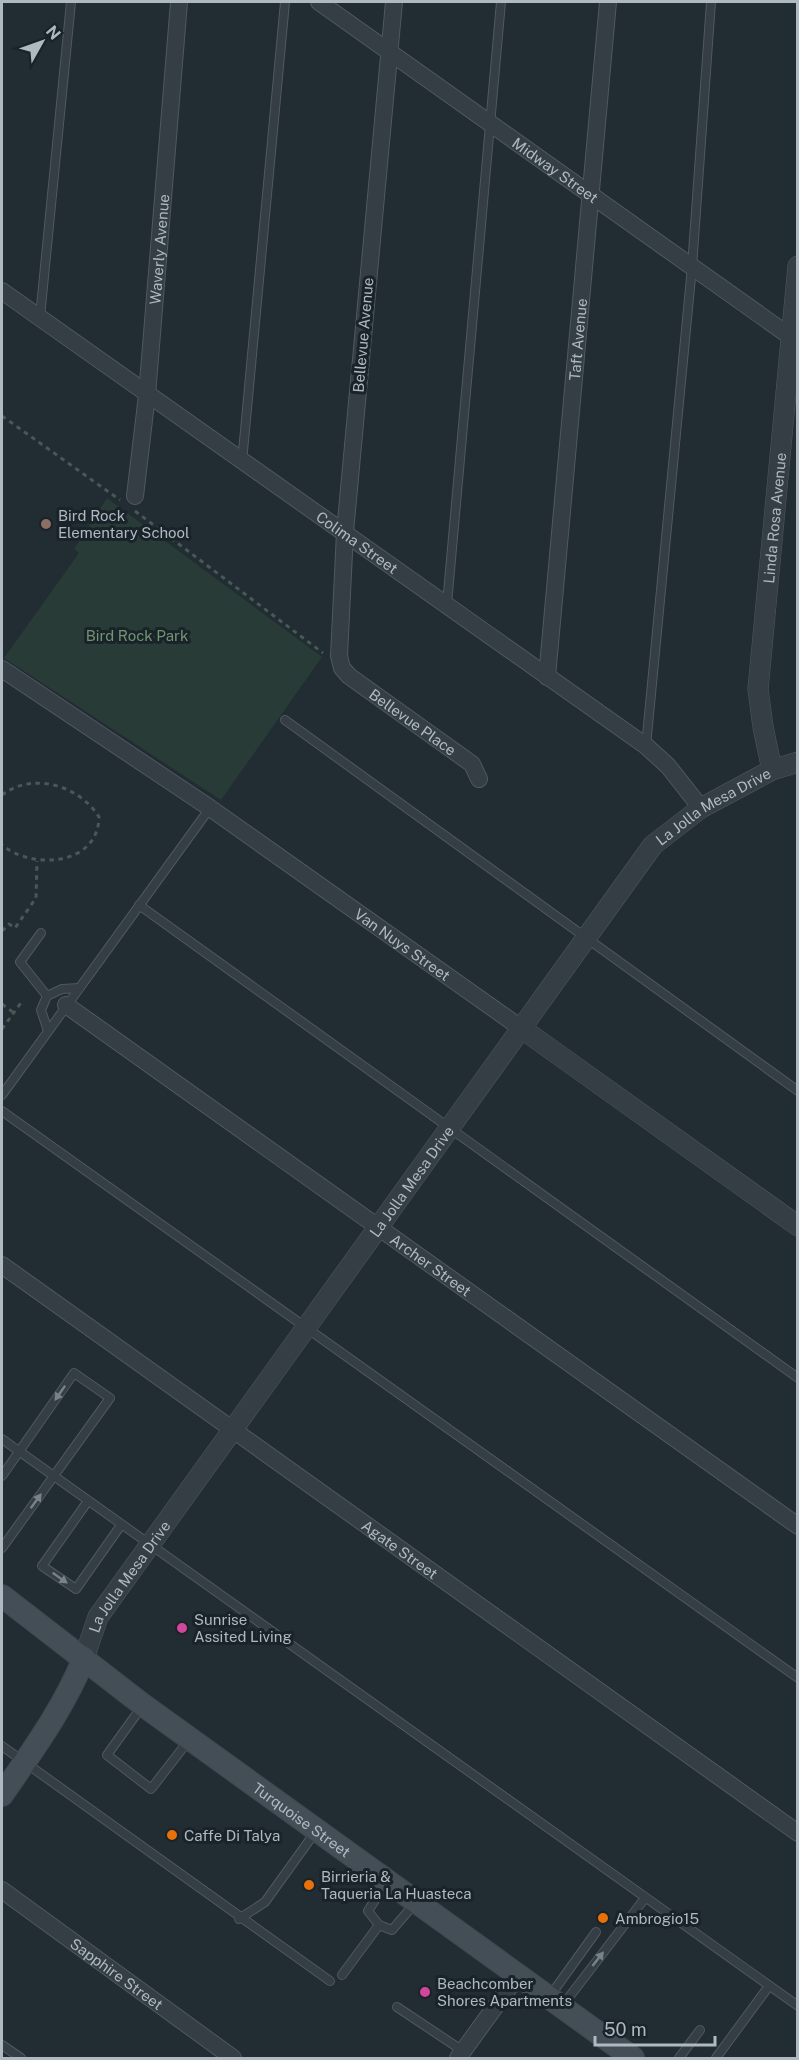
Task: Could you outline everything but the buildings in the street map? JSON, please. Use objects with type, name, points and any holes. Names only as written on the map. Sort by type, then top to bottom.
[{"type":"main road","name":"Turquoise Street","points":[[2,1596],[189,1739],[633,2058]]},
{"type":"main road","points":[[2,1795],[73,1685],[84,1658]]},
{"type":"street","name":"Waverly Avenue","points":[[135,496],[147,395],[179,2]]},
{"type":"street","name":"Midway Street","points":[[319,2],[791,338]]},
{"type":"street","name":"Bellevue Avenue","points":[[342,668],[339,656],[345,532],[394,2]]},
{"type":"street","name":"Taft Avenue","points":[[547,677],[608,2]]},
{"type":"street","name":"Linda Rosa Avenue","points":[[772,770],[763,727],[759,689],[798,266]]},
{"type":"street","name":"Colima Street","points":[[2,291],[646,746],[668,766],[701,808]]},
{"type":"street","name":"Bellevue Place","points":[[342,668],[472,764],[479,779]]},
{"type":"street","name":"Van Nuys Street","points":[[2,669],[210,808],[798,1226]]},
{"type":"street","name":"La Jolla Mesa Drive","points":[[84,1658],[98,1617],[448,1126],[652,845],[701,808],[772,770],[798,762]]},
{"type":"street","name":"Archer Street","points":[[66,1005],[798,1526]]},
{"type":"street","name":"Agate Street","points":[[2,1265],[798,1833]]},
{"type":"street","name":"Sapphire Street","points":[[2,1890],[233,2058]]},
{"type":"street","points":[[460,2055],[519,1975]]},
{"type":"lane","points":[[39,318],[70,2]]},
{"type":"lane","points":[[242,462],[285,2]]},
{"type":"lane","points":[[447,605],[501,2]]},
{"type":"lane","points":[[646,746],[692,267],[711,2]]},
{"type":"lane","points":[[285,720],[798,1091]]},
{"type":"lane","points":[[2,1095],[210,808]]},
{"type":"lane","points":[[140,905],[798,1378]]},
{"type":"lane","points":[[42,933],[20,962],[47,996]]},
{"type":"lane","points":[[48,1031],[41,1010],[47,996],[62,989],[79,988]]},
{"type":"lane","points":[[2,1111],[798,1678]]},
{"type":"lane","points":[[2,1476],[74,1373],[110,1398],[2,1548]]},
{"type":"lane","points":[[2,1439],[798,2006]]},
{"type":"lane","points":[[88,1501],[42,1566],[76,1589],[122,1525]]},
{"type":"lane","points":[[143,1705],[107,1755],[151,1789],[189,1739]]},
{"type":"lane","points":[[2,1746],[239,1919],[330,1981]]},
{"type":"lane","points":[[239,1919],[265,1902],[316,1831]]},
{"type":"lane","points":[[387,1881],[368,1911],[379,1925],[392,1930],[416,1901]]},
{"type":"lane","points":[[556,2001],[645,1898]]},
{"type":"lane","points":[[342,1975],[379,1925]]},
{"type":"lane","points":[[556,2001],[596,1932]]},
{"type":"lane","points":[[716,2058],[769,1986]]},
{"type":"lane","points":[[397,2007],[460,2055]]},
{"type":"lane","points":[[680,2058],[700,2030]]},
{"type":"lane","points":[[2,2045],[21,2058]]},
{"type":"path","points":[[2,416],[117,497],[342,668]]},
{"type":"path","points":[[2,795],[30,785],[57,785],[84,798],[99,817],[96,837],[89,847],[67,857],[38,861],[2,845]]},
{"type":"path","points":[[2,931],[9,924],[15,928],[36,898],[38,861]]},
{"type":"path","points":[[2,1029],[22,1000]]},
{"type":"path","points":[[2,1004],[14,1013]]},
{"type":"green space","name":"Bird Rock Park","points":[[107,498],[322,657],[221,800],[4,658],[79,553],[74,549]]},
{"type":"place","name":"Bird Rock Elementary School","points":[[46,524]]},
{"type":"place","name":"Sunrise Assited Living","points":[[182,1628]]},
{"type":"place","name":"Caffe Di Talya","points":[[172,1835]]},
{"type":"place","name":"Birrieria & Taqueria La Huasteca","points":[[309,1885]]},
{"type":"place","name":"Ambrogio15","points":[[603,1918]]},
{"type":"place","name":"Beachcomber Shores Apartments","points":[[425,1992]]}]
